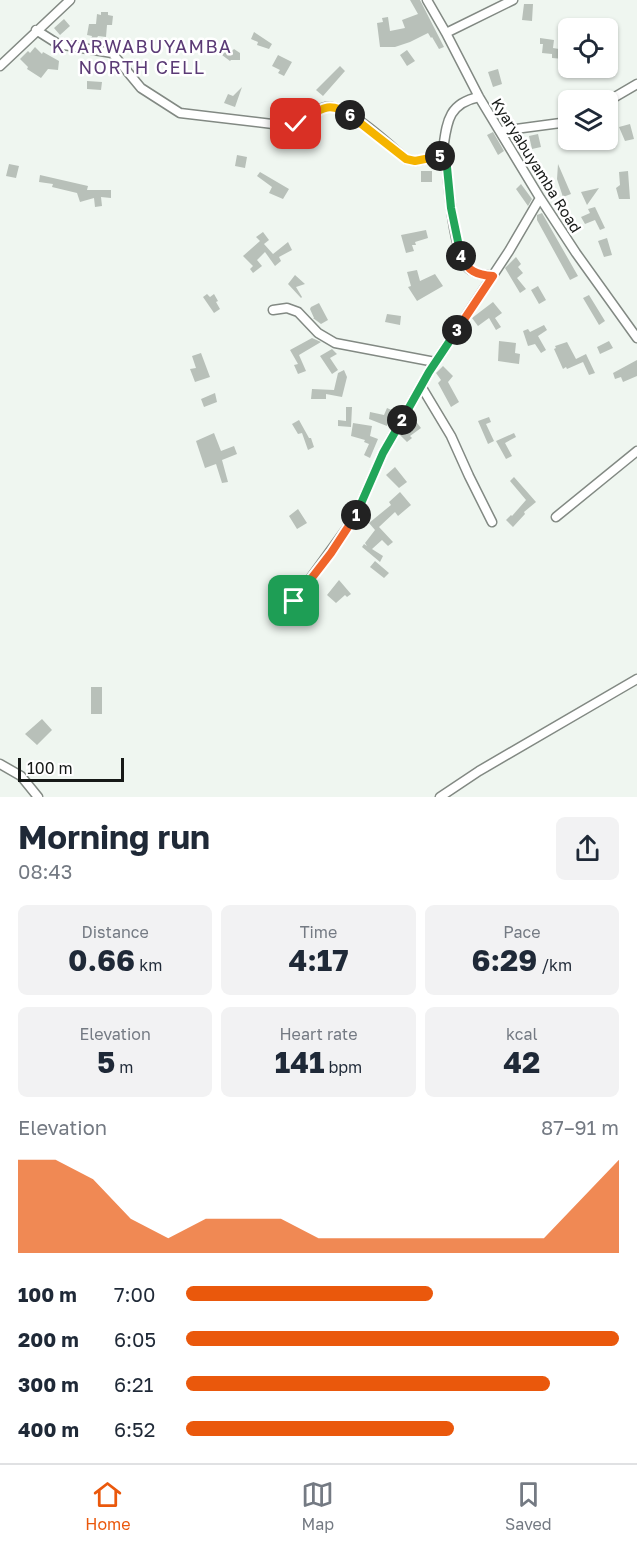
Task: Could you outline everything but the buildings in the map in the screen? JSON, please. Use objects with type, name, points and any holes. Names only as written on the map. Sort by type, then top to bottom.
[{"type":"street","points":[[0,66],[70,0]]},
{"type":"street","name":"Kyaryabuyamba Road","points":[[427,0],[479,97],[540,198],[637,338]]},
{"type":"street","points":[[446,33],[513,0]]},
{"type":"street","points":[[36,30],[58,44],[112,53],[141,88],[180,114],[293,126],[320,109],[333,107],[349,114],[406,159],[415,161],[446,157],[451,208],[461,256],[469,269],[481,275],[493,276]]},
{"type":"street","points":[[618,95],[637,84]]},
{"type":"street","points":[[442,156],[454,108],[466,100],[479,97]]},
{"type":"street","points":[[500,131],[558,123]]},
{"type":"street","points":[[294,601],[355,517],[383,453],[421,386],[493,276],[540,198]]},
{"type":"street","points":[[273,310],[287,308],[298,312],[318,333],[335,344],[435,362]]},
{"type":"street","points":[[421,386],[452,436],[492,522]]},
{"type":"street","points":[[556,517],[637,450]]},
{"type":"street","points":[[440,797],[479,771],[637,679]]},
{"type":"street","points":[[0,764],[21,776],[38,797]]},
{"type":"district","name":"KYARWABUYAMBA NORTH CELL","points":[[142,56]]},
{"type":"route","points":[[294,601],[355,517],[383,453],[429,372],[493,276],[481,275],[469,269],[461,256],[451,208],[446,157],[409,161],[349,114],[329,106],[296,124]]}]
